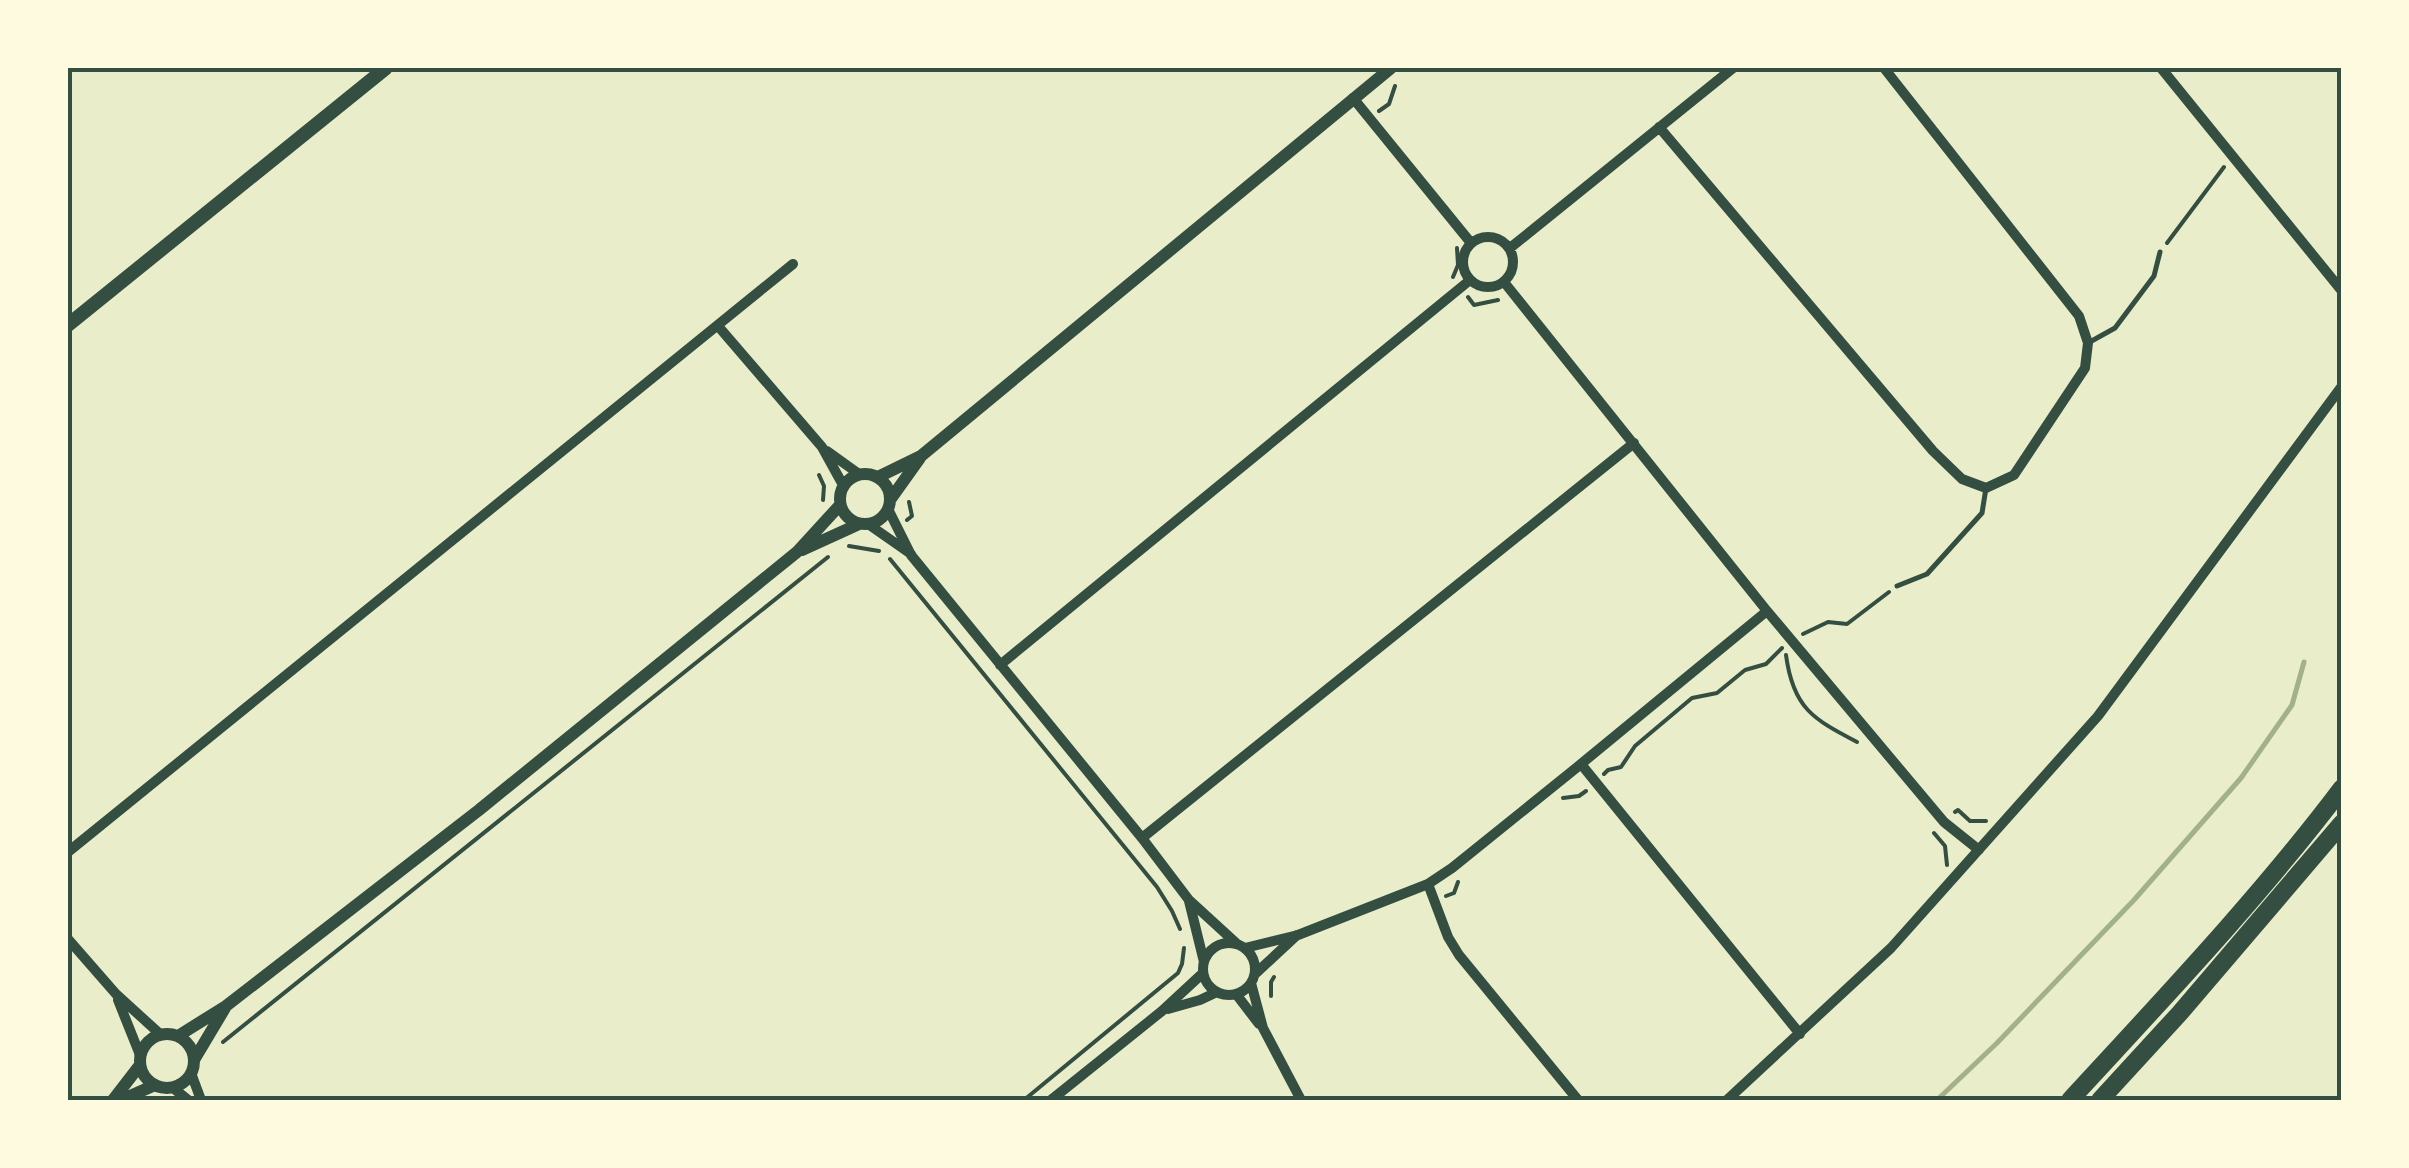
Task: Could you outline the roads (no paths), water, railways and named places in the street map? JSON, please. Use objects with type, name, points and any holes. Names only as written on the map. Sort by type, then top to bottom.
[{"type":"highway","points":[[2070,1100],[2160,1003],[2342,788]]},
{"type":"highway","points":[[2100,1100],[2180,1014],[2342,823]]},
{"type":"main road","points":[[68,325],[386,68]]},
{"type":"street","points":[[1510,248],[1733,68]]},
{"type":"street","points":[[1659,127],[1934,451],[1962,478],[1986,488],[2014,475],[2085,368],[2088,343],[2080,316],[1884,68]]},
{"type":"street","points":[[2161,68],[2342,291]]},
{"type":"street","points":[[878,477],[921,456],[1353,98],[1395,72]]},
{"type":"street","points":[[1353,98],[1472,242]]},
{"type":"street","points":[[1496,237],[1510,248],[1514,266],[1504,282],[1487,287],[1470,280],[1463,257],[1472,242],[1496,237]]},
{"type":"street","points":[[68,852],[793,264]]},
{"type":"street","points":[[1000,665],[1470,280]]},
{"type":"street","points":[[1504,282],[1767,611],[1788,643],[1944,822],[1979,850]]},
{"type":"street","points":[[718,326],[822,447],[843,485]]},
{"type":"street","points":[[1727,1100],[1891,948],[2098,716],[2342,386]]},
{"type":"street","points":[[1142,838],[1634,443]]},
{"type":"street","points":[[822,447],[859,474]]},
{"type":"street","points":[[798,552],[883,516],[921,456]]},
{"type":"street","points":[[912,555],[844,514],[840,495],[850,478],[869,474],[885,483],[889,504],[912,555],[1189,900],[1254,959],[1253,978],[1264,1028]]},
{"type":"street","points":[[178,1036],[226,1006],[479,810],[798,552],[840,505]]},
{"type":"street","points":[[1051,1100],[1162,1011],[1204,968],[1212,949],[1220,944],[1240,946],[1298,935],[1428,884],[1767,611]]},
{"type":"street","points":[[1581,764],[1800,1034]]},
{"type":"street","points":[[1428,884],[1459,955],[1578,1100]]},
{"type":"street","points":[[1189,900],[1204,968],[1210,987],[1217,992],[1236,994],[1247,988],[1298,935]]},
{"type":"street","points":[[68,940],[116,994],[160,1034],[178,1036],[189,1046],[202,1100]]},
{"type":"street","points":[[1162,1011],[1217,992]]},
{"type":"street","points":[[116,994],[142,1074],[155,1086]]},
{"type":"street","points":[[1236,994],[1264,1028],[1300,1100]]},
{"type":"street","points":[[121,1100],[155,1086],[180,1085],[226,1006]]},
{"type":"street","points":[[113,1100],[140,1060],[147,1042],[160,1034]]},
{"type":"street","points":[[172,1087],[188,1100]]},
{"type":"lane","points":[[2088,343],[2115,328],[2154,276],[2160,252]]},
{"type":"lane","points":[[1897,586],[1927,574],[1982,514],[1986,488]]},
{"type":"waterway","points":[[1937,1100],[2134,900],[2241,778],[2292,705],[2304,662]]}]
